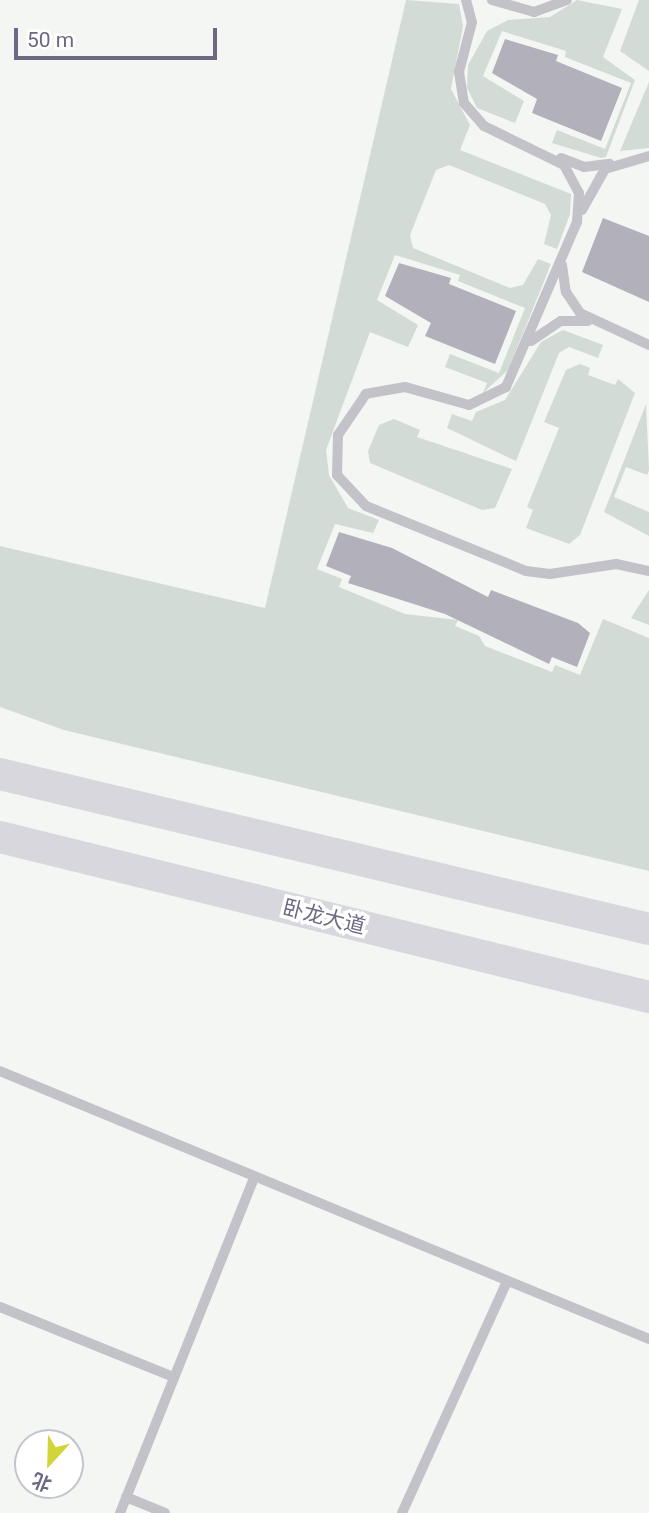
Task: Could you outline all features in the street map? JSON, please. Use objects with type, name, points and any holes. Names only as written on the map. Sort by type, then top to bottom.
[{"type":"main road","points":[[0,775],[649,929]]},
{"type":"main road","name":"卧龙大道","points":[[0,837],[649,997]]},
{"type":"lane","points":[[466,0],[472,22],[458,72],[464,103],[484,126],[584,167],[649,156]]},
{"type":"lane","points":[[492,0],[534,12],[567,0]]},
{"type":"lane","points":[[542,150],[573,178],[577,222]]},
{"type":"lane","points":[[615,163],[593,183],[525,349],[506,387],[476,404],[453,404],[405,387],[366,394],[338,435],[341,481],[366,506],[534,573],[616,564],[649,571]]},
{"type":"lane","points":[[563,256],[566,292],[594,323]]},
{"type":"lane","points":[[525,349],[552,324],[594,323],[649,345]]},
{"type":"lane","points":[[0,1071],[649,1339]]},
{"type":"lane","points":[[120,1513],[171,1377],[254,1178]]},
{"type":"lane","points":[[402,1513],[507,1282]]},
{"type":"lane","points":[[0,1307],[171,1377]]},
{"type":"lane","points":[[126,1497],[165,1513]]},
{"type":"shaded area","points":[[406,0],[459,4],[463,26],[451,89],[470,125],[460,150],[571,194],[570,214],[557,249],[544,244],[551,215],[545,204],[449,165],[436,170],[410,235],[413,248],[510,288],[523,285],[538,259],[551,264],[508,370],[483,393],[487,383],[445,367],[450,354],[499,373],[525,308],[458,281],[460,275],[395,255],[377,300],[418,325],[408,347],[370,332],[326,450],[329,475],[348,508],[379,520],[373,533],[335,524],[317,569],[342,579],[339,587],[405,614],[458,620],[455,626],[479,636],[485,646],[552,672],[555,665],[580,675],[603,619],[649,638],[649,871],[64,730],[0,707],[0,546],[265,608]]},
{"type":"shaded area","points":[[577,0],[622,9],[603,57],[635,80],[606,157],[601,158],[552,143],[557,130],[605,149],[631,83],[565,57],[566,51],[502,31],[483,76],[524,101],[515,123],[477,108],[467,88],[468,65],[487,31],[508,20],[550,17]]},
{"type":"shaded area","points":[[639,0],[649,0],[649,71],[620,51]]},
{"type":"shaded area","points":[[649,82],[649,148],[620,151]]},
{"type":"shaded area","points":[[563,330],[603,345],[598,358],[569,347],[559,353],[516,461],[447,428],[452,414],[472,421],[476,412],[505,400],[541,342]]},
{"type":"shaded area","points":[[580,364],[590,368],[588,375],[615,385],[618,379],[635,393],[580,535],[569,544],[526,528],[533,510],[527,507],[559,428],[544,422],[566,370]]},
{"type":"shaded area","points":[[646,404],[649,470],[647,475],[626,467],[614,497],[649,512],[649,536],[604,512]]},
{"type":"shaded area","points":[[394,419],[420,430],[417,437],[512,469],[495,508],[482,510],[370,463],[368,451],[379,425]]},
{"type":"shaded area","points":[[649,590],[649,625],[631,618]]},
{"type":"building","points":[[505,39],[558,55],[556,61],[622,88],[601,141],[532,113],[537,99],[492,73]]},
{"type":"building","points":[[603,218],[649,236],[649,302],[582,272]]},
{"type":"building","points":[[399,263],[451,278],[449,284],[516,311],[495,364],[425,336],[431,323],[385,296]]},
{"type":"building","points":[[339,532],[392,548],[488,597],[491,590],[578,623],[590,633],[577,667],[552,657],[549,664],[445,614],[348,583],[351,576],[326,566]]}]
